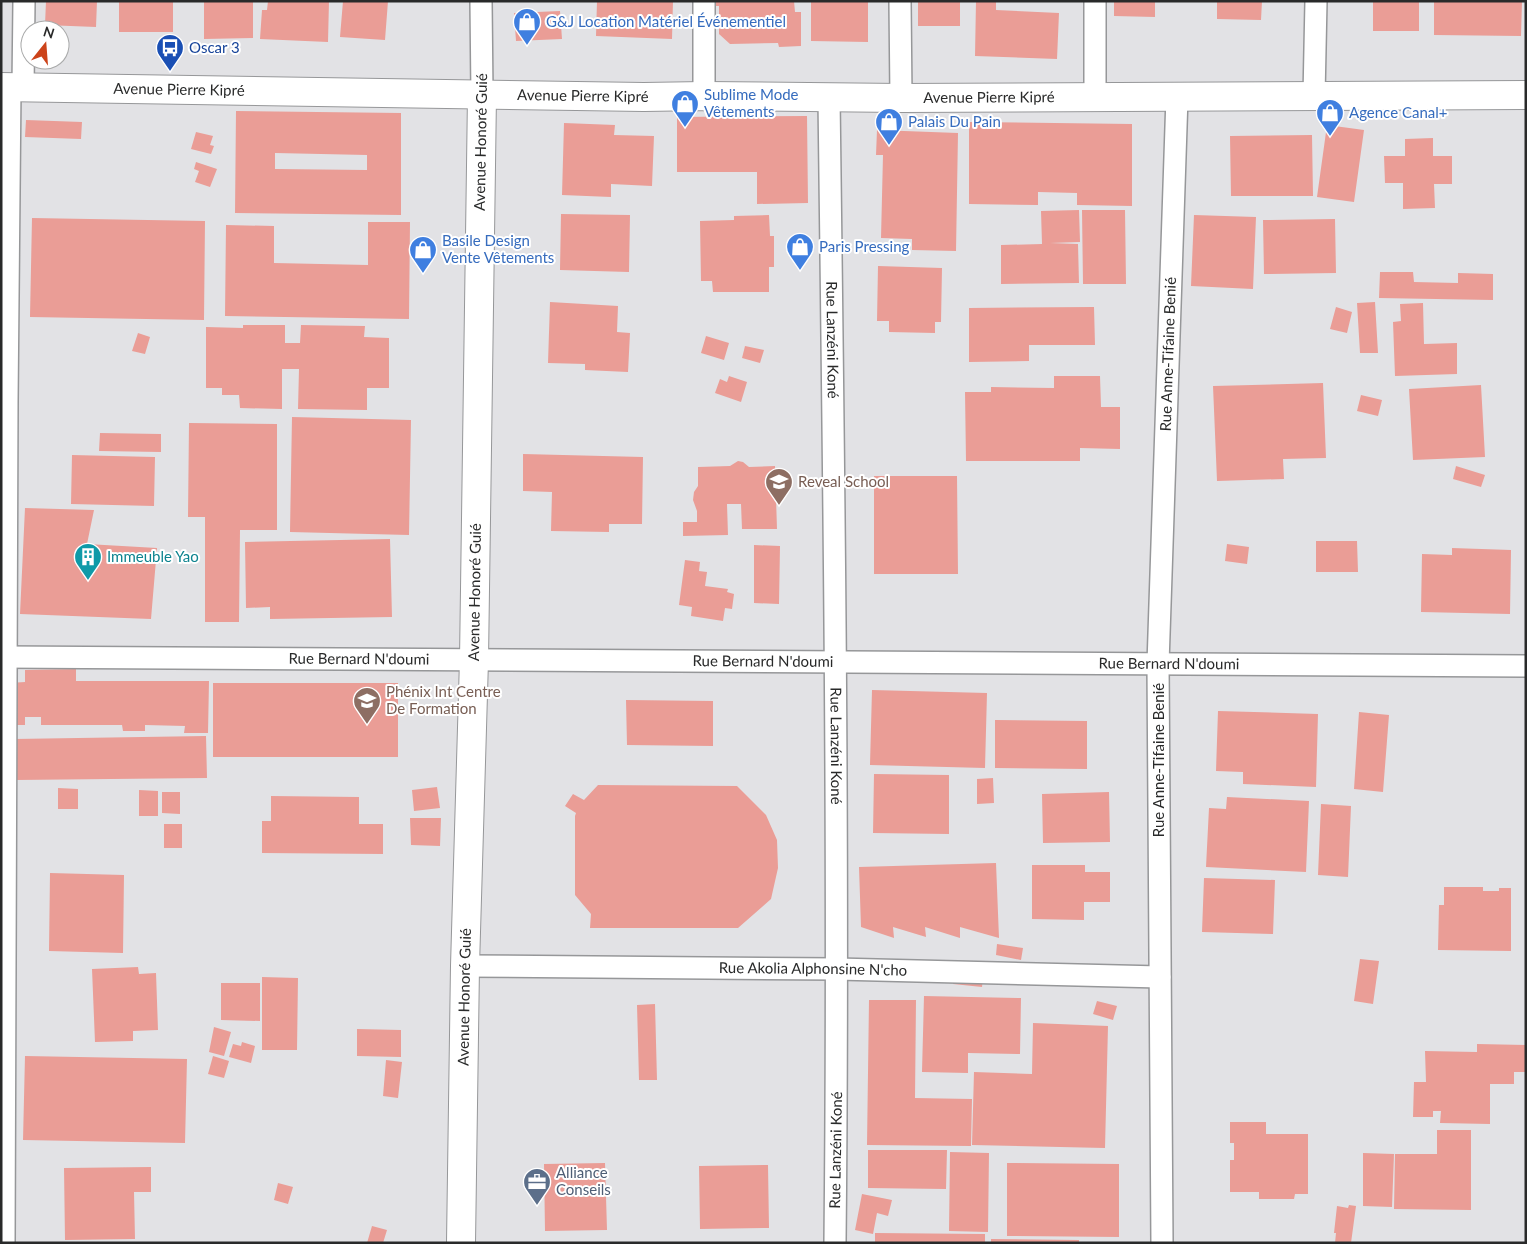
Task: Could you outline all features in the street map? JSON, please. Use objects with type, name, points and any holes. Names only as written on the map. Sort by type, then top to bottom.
[{"type":"street","points":[[4,1243],[4,657],[12,87],[24,1]]},
{"type":"street","name":"Avenue Honoré Guié","points":[[461,1243],[465,966],[474,660],[482,95],[481,1]]},
{"type":"street","points":[[704,1],[704,96]]},
{"type":"street","points":[[900,1],[901,98]]},
{"type":"street","points":[[1095,1],[1095,97]]},
{"type":"street","points":[[1314,96],[1316,1]]},
{"type":"street","name":"Avenue Pierre Kipré","points":[[12,87],[482,95],[829,98],[1526,95]]},
{"type":"street","name":"Rue Anne-Tifaine Benié","points":[[1162,1243],[1158,664],[1177,97]]},
{"type":"street","name":"Rue Lanzéni Koné","points":[[829,98],[836,662],[837,969],[835,1243]]},
{"type":"street","name":"Rue Bernard N'doumi","points":[[4,657],[1526,666]]},
{"type":"street","name":"Rue Akolia Alphonsine N'cho","points":[[465,966],[837,969],[1160,977]]},
{"type":"building","points":[[46,1],[97,1],[96,27],[70,26],[70,20],[45,20]]},
{"type":"building","points":[[119,1],[173,1],[173,32],[119,32]]},
{"type":"building","points":[[204,1],[253,1],[253,38],[204,39]]},
{"type":"building","points":[[268,1],[329,1],[328,42],[260,39],[262,10],[267,10]]},
{"type":"building","points":[[343,1],[388,1],[385,40],[340,37]]},
{"type":"building","points":[[597,1],[673,1],[672,39],[596,36]]},
{"type":"building","points":[[715,1],[794,1],[795,12],[801,12],[801,46],[779,47],[778,43],[730,44],[719,34],[719,6],[715,6]]},
{"type":"building","points":[[811,1],[868,1],[868,42],[811,41]]},
{"type":"building","points":[[918,1],[960,1],[960,26],[918,26]]},
{"type":"building","points":[[976,1],[996,1],[996,10],[1059,13],[1057,59],[975,56]]},
{"type":"building","points":[[1114,1],[1155,1],[1155,17],[1114,16]]},
{"type":"building","points":[[1217,1],[1262,1],[1261,20],[1217,19]]},
{"type":"building","points":[[1373,1],[1419,1],[1419,31],[1373,31]]},
{"type":"building","points":[[1434,1],[1522,1],[1521,36],[1434,35]]},
{"type":"building","points":[[560,11],[562,39],[516,41],[514,13]]},
{"type":"building","points":[[236,111],[401,113],[401,215],[235,213]],"holes":[[[275,153],[367,155],[367,170],[275,169]]]},
{"type":"building","points":[[807,116],[808,203],[757,204],[757,172],[677,172],[677,117]]},
{"type":"building","points":[[26,120],[82,122],[81,139],[25,137]]},
{"type":"building","points":[[969,122],[1132,124],[1132,206],[1077,205],[1077,193],[1038,192],[1038,205],[969,204]]},
{"type":"building","points":[[564,123],[615,125],[614,135],[654,136],[652,186],[611,184],[611,197],[562,195]]},
{"type":"building","points":[[1327,125],[1364,130],[1354,202],[1317,197]]},
{"type":"building","points":[[877,130],[958,133],[956,251],[912,250],[912,239],[881,238],[883,155],[876,155]]},
{"type":"building","points":[[196,132],[213,136],[210,145],[214,146],[211,154],[191,149]]},
{"type":"building","points":[[1312,135],[1313,196],[1231,196],[1230,136]]},
{"type":"building","points":[[1433,138],[1433,156],[1452,156],[1452,184],[1434,184],[1435,208],[1403,209],[1403,183],[1385,183],[1384,156],[1405,156],[1405,139]]},
{"type":"building","points":[[196,162],[217,169],[210,187],[195,182],[199,171],[194,169]]},
{"type":"building","points":[[1079,210],[1080,242],[1050,243],[1078,244],[1079,283],[1001,284],[1001,245],[1042,244],[1041,211]]},
{"type":"building","points":[[1082,210],[1125,210],[1126,284],[1083,284]]},
{"type":"building","points":[[561,214],[630,215],[629,272],[560,270]]},
{"type":"building","points":[[769,215],[770,236],[774,236],[774,267],[769,267],[769,292],[713,292],[712,281],[701,281],[700,221],[734,220],[734,216]]},
{"type":"building","points":[[1194,215],[1256,217],[1253,289],[1191,286]]},
{"type":"building","points":[[32,218],[205,221],[204,320],[30,317]]},
{"type":"building","points":[[1335,219],[1336,273],[1264,274],[1263,220]]},
{"type":"building","points":[[368,222],[410,222],[409,319],[225,316],[226,225],[274,226],[274,263],[368,265]]},
{"type":"building","points":[[878,266],[942,268],[941,322],[935,322],[935,333],[889,332],[889,321],[877,321]]},
{"type":"building","points":[[1380,272],[1413,272],[1414,282],[1458,283],[1458,273],[1493,274],[1493,300],[1379,298]]},
{"type":"building","points":[[550,302],[618,306],[617,332],[630,333],[628,372],[585,370],[585,364],[548,363]]},
{"type":"building","points":[[1375,302],[1378,353],[1360,353],[1357,303]]},
{"type":"building","points":[[1423,303],[1424,344],[1457,343],[1457,374],[1395,376],[1393,322],[1401,321],[1400,304]]},
{"type":"building","points":[[1094,307],[1095,345],[1029,345],[1029,361],[969,362],[969,308]]},
{"type":"building","points":[[1336,307],[1352,312],[1347,333],[1330,329]]},
{"type":"building","points":[[243,325],[285,325],[285,343],[300,343],[301,325],[365,326],[364,337],[389,338],[389,388],[367,388],[367,410],[298,409],[299,369],[282,369],[282,409],[240,408],[239,395],[222,395],[222,388],[206,388],[206,327],[243,328]]},
{"type":"building","points":[[138,333],[150,337],[145,354],[132,351]]},
{"type":"building","points":[[706,336],[729,343],[724,360],[701,353]]},
{"type":"building","points":[[745,346],[764,350],[760,363],[742,358]]},
{"type":"building","points":[[729,376],[747,382],[741,402],[715,393],[720,379],[727,382]]},
{"type":"building","points":[[1054,376],[1100,376],[1101,407],[1120,407],[1120,449],[1080,448],[1080,461],[966,461],[965,392],[991,392],[991,387],[1054,388]]},
{"type":"building","points":[[1323,383],[1326,458],[1283,459],[1284,479],[1217,481],[1213,386]]},
{"type":"building","points":[[1481,385],[1485,457],[1413,460],[1409,389]]},
{"type":"building","points":[[1361,395],[1382,400],[1378,416],[1357,411]]},
{"type":"building","points":[[292,417],[411,420],[409,535],[290,532]]},
{"type":"building","points":[[189,423],[277,424],[277,530],[240,530],[239,622],[205,622],[205,517],[188,517]]},
{"type":"building","points":[[100,433],[161,434],[161,452],[99,451]]},
{"type":"building","points":[[523,454],[643,457],[642,524],[609,524],[609,532],[551,531],[552,492],[523,491]]},
{"type":"building","points":[[72,455],[155,457],[154,506],[71,504]]},
{"type":"building","points":[[738,461],[743,462],[749,467],[775,466],[777,529],[742,529],[741,504],[727,504],[728,535],[683,536],[683,522],[697,522],[697,511],[693,500],[694,492],[698,486],[698,467],[730,466]]},
{"type":"building","points":[[1456,466],[1485,475],[1481,487],[1453,479]]},
{"type":"building","points":[[874,476],[957,476],[958,574],[874,574]]},
{"type":"building","name":"Immeuble Yao","points":[[25,508],[94,510],[87,544],[157,548],[151,619],[20,614]]},
{"type":"building","points":[[390,539],[392,617],[270,619],[270,607],[246,608],[245,542]]},
{"type":"building","points":[[1316,541],[1357,541],[1358,572],[1316,572]]},
{"type":"building","points":[[1227,544],[1249,547],[1247,564],[1225,561]]},
{"type":"building","points":[[754,545],[780,546],[779,604],[754,603]]},
{"type":"building","points":[[1452,548],[1511,550],[1510,614],[1421,612],[1422,554],[1452,555]]},
{"type":"building","points":[[685,560],[700,562],[699,571],[707,572],[705,586],[728,589],[727,592],[734,594],[732,609],[725,608],[723,621],[691,616],[692,607],[679,605]]},
{"type":"building","points":[[76,669],[76,681],[209,681],[208,733],[184,733],[185,726],[145,725],[145,731],[123,731],[122,725],[41,725],[41,717],[25,717],[25,725],[9,725],[9,683],[25,682],[25,670]]},
{"type":"building","points":[[213,683],[398,683],[398,757],[213,757]]},
{"type":"building","points":[[872,690],[987,693],[985,768],[870,765]]},
{"type":"building","points":[[626,700],[713,701],[713,746],[627,745]]},
{"type":"building","points":[[1218,711],[1318,714],[1316,787],[1243,784],[1243,772],[1216,771]]},
{"type":"building","points":[[1359,712],[1389,715],[1383,792],[1354,789]]},
{"type":"building","points":[[995,720],[1087,721],[1087,769],[995,768]]},
{"type":"building","points":[[206,736],[207,778],[15,780],[14,739]]},
{"type":"building","points":[[874,774],[949,775],[949,834],[873,833]]},
{"type":"building","points":[[993,778],[994,803],[977,804],[977,779]]},
{"type":"building","points":[[598,785],[737,786],[766,815],[777,840],[778,868],[771,899],[738,928],[590,928],[591,914],[575,895],[576,813],[565,806],[573,794],[584,800]]},
{"type":"building","points":[[437,787],[440,808],[414,811],[412,790]]},
{"type":"building","points":[[58,788],[78,789],[78,809],[58,809]]},
{"type":"building","points":[[139,790],[158,791],[158,816],[139,816]]},
{"type":"building","points":[[162,792],[180,792],[180,814],[162,813]]},
{"type":"building","points":[[1109,792],[1110,842],[1043,843],[1042,794]]},
{"type":"building","points":[[271,796],[359,797],[359,824],[383,824],[383,854],[262,853],[262,821],[271,821]]},
{"type":"building","points":[[1227,797],[1309,801],[1306,872],[1206,867],[1209,808],[1226,809]]},
{"type":"building","points":[[1321,804],[1351,806],[1348,877],[1318,875]]},
{"type":"building","points":[[410,818],[441,818],[440,846],[411,845]]},
{"type":"building","points":[[164,824],[182,824],[182,848],[164,848]]},
{"type":"building","points":[[996,863],[999,938],[960,927],[960,938],[925,927],[926,937],[893,927],[894,938],[861,927],[859,867]]},
{"type":"building","points":[[1032,865],[1085,865],[1085,872],[1110,872],[1110,902],[1084,902],[1084,920],[1032,919]]},
{"type":"building","points":[[50,873],[124,875],[123,953],[49,951]]},
{"type":"building","points":[[1204,878],[1275,880],[1273,934],[1202,932]]},
{"type":"building","points":[[1444,887],[1483,887],[1483,891],[1499,891],[1499,888],[1511,888],[1511,951],[1438,950],[1439,905],[1444,905]]},
{"type":"building","points":[[997,944],[1023,948],[1021,960],[996,955]]},
{"type":"building","points":[[1360,959],[1379,961],[1373,1004],[1354,1001]]},
{"type":"building","points":[[138,967],[139,974],[156,973],[158,1030],[133,1031],[133,1041],[95,1042],[92,969]]},
{"type":"building","points":[[955,975],[983,978],[982,987],[953,984]]},
{"type":"building","points":[[262,977],[298,978],[297,1050],[262,1050]]},
{"type":"building","points":[[221,983],[260,983],[260,1021],[221,1020]]},
{"type":"building","points":[[924,996],[1021,998],[1020,1054],[968,1053],[968,1073],[922,1072]]},
{"type":"building","points":[[869,1000],[916,1000],[915,1098],[972,1099],[971,1146],[867,1145]]},
{"type":"building","points":[[1097,1001],[1117,1006],[1113,1020],[1093,1014]]},
{"type":"building","points":[[655,1004],[657,1080],[639,1080],[637,1005]]},
{"type":"building","points":[[1033,1023],[1108,1026],[1105,1148],[972,1145],[974,1072],[1032,1074]]},
{"type":"building","points":[[214,1027],[231,1032],[224,1056],[209,1052]]},
{"type":"building","points":[[357,1029],[401,1030],[401,1057],[357,1056]]},
{"type":"building","points":[[242,1042],[255,1046],[251,1063],[229,1057],[233,1044],[241,1046]]},
{"type":"building","points":[[1477,1044],[1526,1045],[1526,1072],[1514,1072],[1514,1084],[1490,1084],[1490,1124],[1440,1123],[1441,1111],[1433,1111],[1433,1117],[1413,1117],[1414,1082],[1426,1082],[1425,1051],[1477,1052]]},
{"type":"building","points":[[25,1056],[187,1059],[185,1143],[23,1140]]},
{"type":"building","points":[[213,1056],[229,1061],[224,1078],[208,1074]]},
{"type":"building","points":[[386,1060],[402,1062],[398,1098],[383,1096]]},
{"type":"building","points":[[1230,1122],[1266,1122],[1266,1134],[1308,1134],[1308,1194],[1295,1194],[1294,1199],[1259,1199],[1259,1192],[1230,1192],[1230,1160],[1234,1160],[1234,1143],[1230,1143]]},
{"type":"building","points":[[1437,1130],[1471,1130],[1471,1210],[1394,1209],[1395,1154],[1437,1154]]},
{"type":"building","points":[[868,1150],[947,1150],[946,1189],[868,1188]]},
{"type":"building","points":[[950,1152],[989,1153],[988,1232],[949,1231]]},
{"type":"building","points":[[1363,1153],[1394,1154],[1392,1207],[1363,1206]]},
{"type":"building","points":[[605,1163],[607,1230],[545,1231],[544,1164]]},
{"type":"building","points":[[1007,1163],[1119,1164],[1119,1237],[1007,1236]]},
{"type":"building","points":[[768,1165],[769,1228],[700,1229],[699,1166]]},
{"type":"building","points":[[151,1167],[151,1192],[134,1192],[135,1239],[65,1240],[64,1168]]},
{"type":"building","points":[[278,1183],[293,1187],[288,1204],[274,1200]]},
{"type":"building","points":[[862,1194],[892,1200],[888,1216],[877,1213],[873,1234],[855,1230]]},
{"type":"building","points":[[1349,1205],[1356,1206],[1351,1243],[1335,1243],[1336,1233],[1334,1233],[1337,1206],[1348,1208]]},
{"type":"building","points":[[372,1226],[387,1230],[383,1243],[367,1243]]},
{"type":"building","points":[[875,1233],[985,1234],[985,1243],[875,1243]]},
{"type":"building","points":[[991,1239],[1079,1240],[1079,1243],[991,1243]]},
{"type":"place","name":"G&J Location Matériel Événementiel","points":[[527,46]]},
{"type":"place","name":"Oscar 3","points":[[170,72]]},
{"type":"place","name":"Sublime Mode Vêtements","points":[[685,128]]},
{"type":"place","name":"Agence Canal+","points":[[1330,137]]},
{"type":"place","name":"Palais Du Pain","points":[[889,146]]},
{"type":"place","name":"Paris Pressing","points":[[800,271]]},
{"type":"place","name":"Basile Design Vente Vêtements","points":[[423,274]]},
{"type":"place","name":"Reveal School","points":[[779,506]]},
{"type":"place","name":"Immeuble Yao","points":[[88,581]]},
{"type":"place","name":"Phénix Int Centre De Formation","points":[[367,725]]},
{"type":"place","name":"Alliance Conseils","points":[[537,1206]]}]
